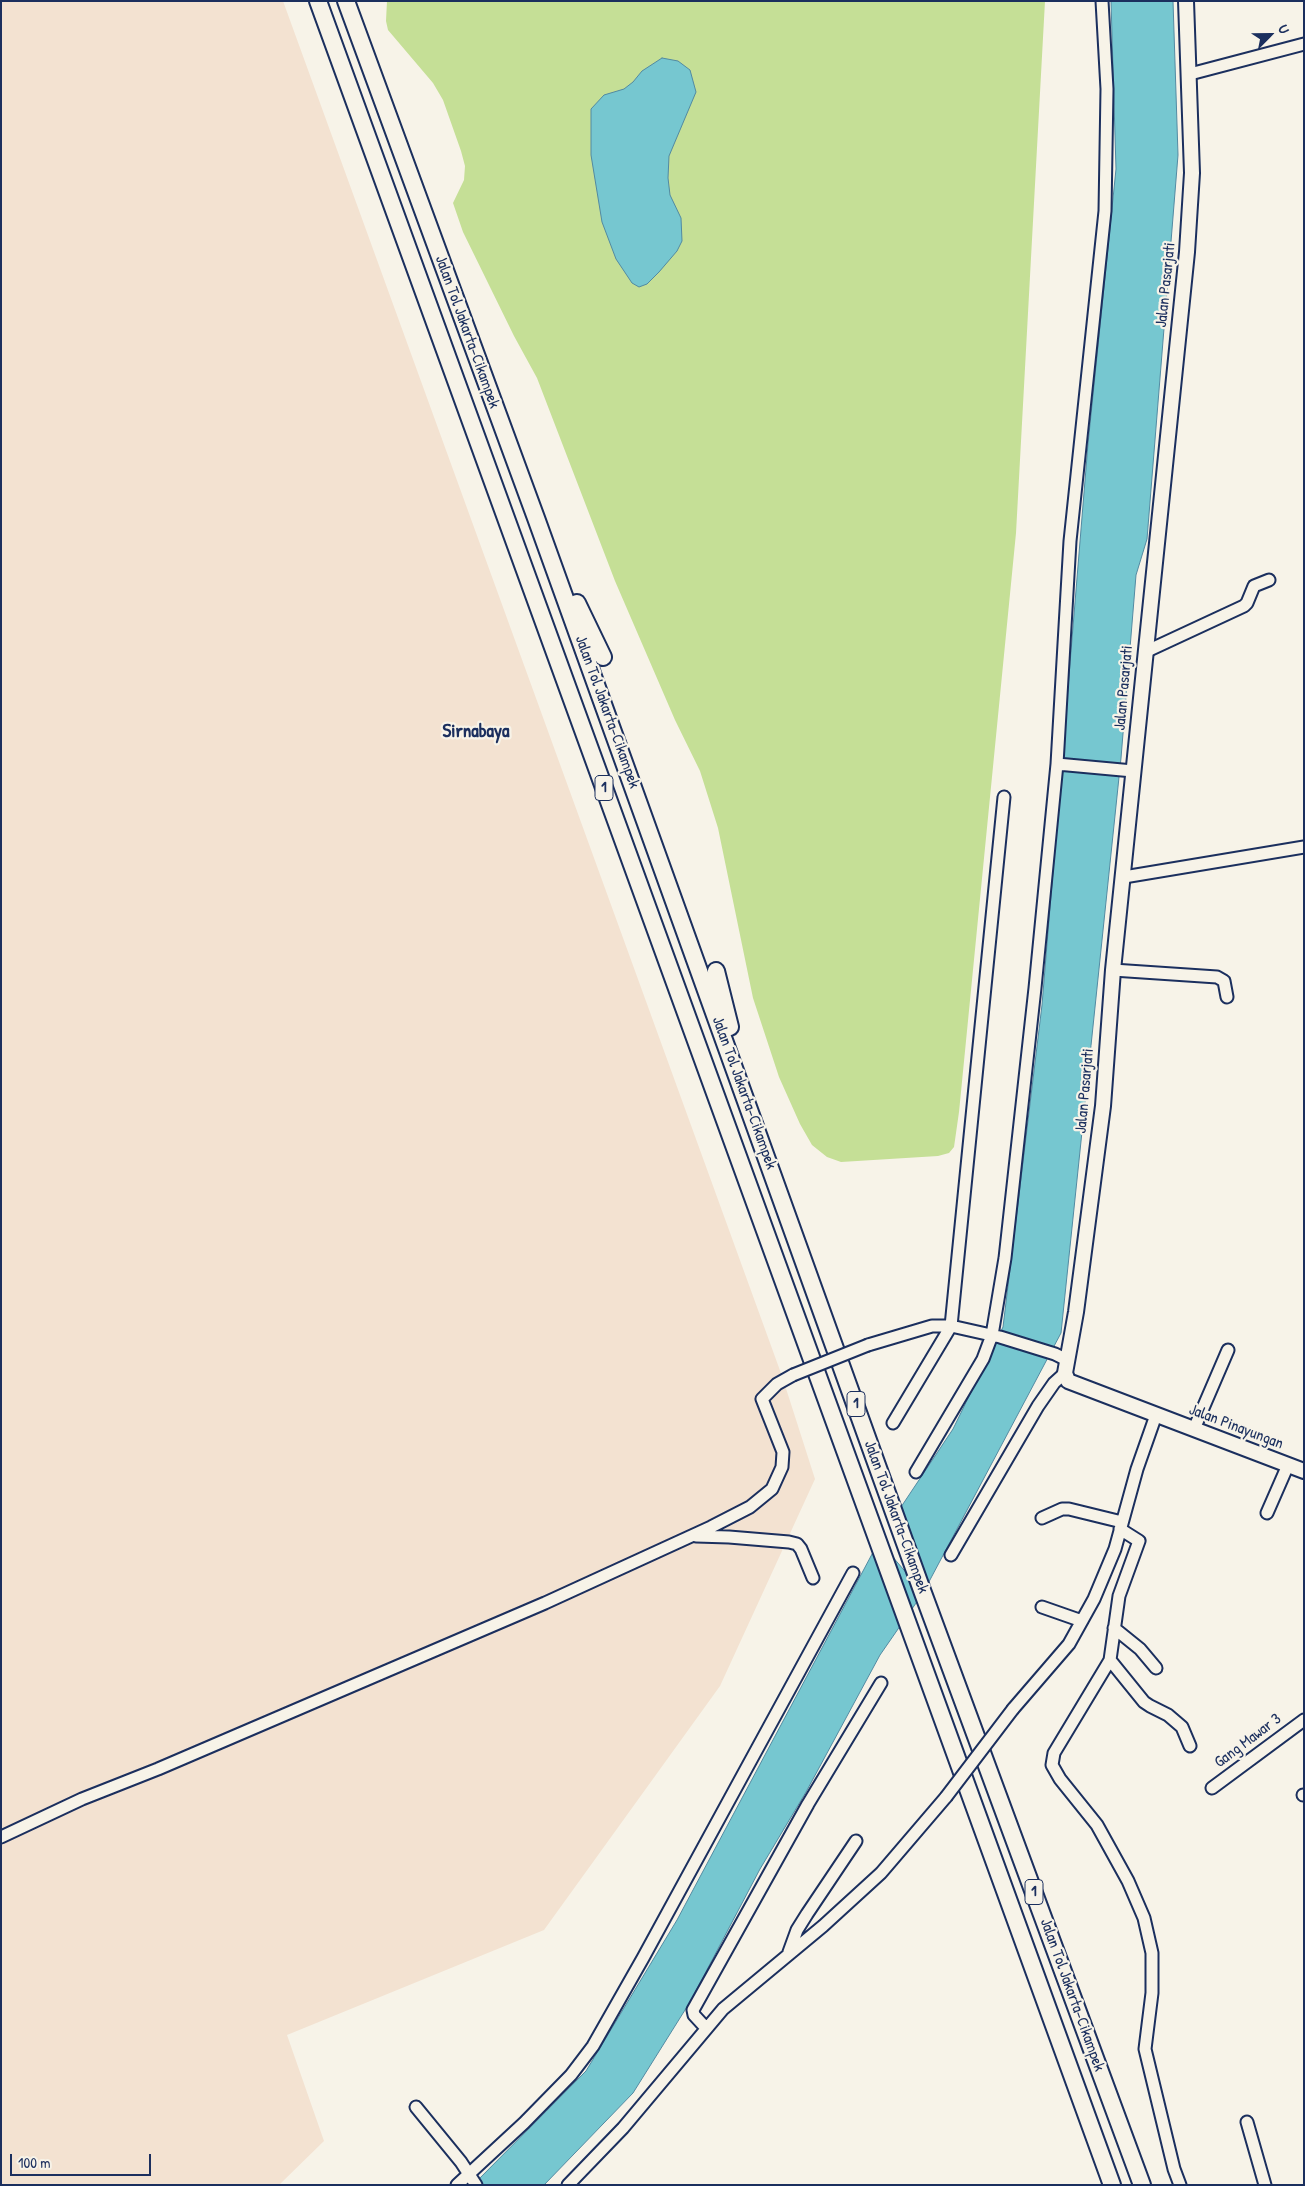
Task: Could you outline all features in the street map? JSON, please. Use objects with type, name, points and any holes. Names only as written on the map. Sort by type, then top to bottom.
[{"type":"highway","name":"Jalan Tol Jakarta–Cikampek","points":[[318,1],[1112,2185]]},
{"type":"highway","name":"Jalan Tol Jakarta–Cikampek","points":[[346,1],[536,518],[926,1600],[1142,2185]]},
{"type":"highway","points":[[536,518],[603,657]]},
{"type":"highway","points":[[716,970],[732,1035],[739,1078]]},
{"type":"main road","name":"Jalan Pasarjati","points":[[1063,1366],[1078,1302],[1102,1106],[1113,970],[1188,243],[1192,173],[1186,1]]},
{"type":"main road","name":"Jalan Pinayungan","points":[[1063,1366],[1068,1381],[1304,1471]]},
{"type":"street","points":[[916,1472],[996,1336],[1057,764],[1070,541],[1104,211],[1107,89],[1102,1]]},
{"type":"street","points":[[1190,74],[1304,44]]},
{"type":"street","points":[[1145,652],[1244,606],[1254,586],[1269,580]]},
{"type":"street","points":[[1057,764],[1134,771]]},
{"type":"street","points":[[892,1423],[951,1326],[1004,797]]},
{"type":"street","points":[[1124,877],[1304,847]]},
{"type":"street","points":[[1113,970],[1217,977],[1224,981],[1227,997]]},
{"type":"street","points":[[1,1837],[82,1799],[465,1637],[692,1536],[750,1507],[776,1483],[782,1467],[783,1452],[762,1399],[777,1384],[792,1375],[868,1344],[932,1326],[951,1326],[996,1336],[1063,1366],[951,1555]]},
{"type":"street","points":[[1194,1430],[1228,1350]]},
{"type":"street","points":[[568,2185],[624,2128],[723,2009],[823,1926],[881,1873],[946,1797],[1013,1709],[1055,1662],[1082,1621],[1102,1582],[1156,1415]]},
{"type":"street","points":[[1266,1513],[1288,1466]]},
{"type":"street","points":[[1042,1518],[1069,1509],[1121,1526],[1139,1542],[1119,1596],[1110,1660],[1054,1752],[1052,1765],[1060,1779],[1097,1825],[1128,1881],[1144,1918],[1152,1953],[1152,1992],[1145,2049],[1172,2160],[1180,2185]]},
{"type":"street","points":[[692,1536],[729,1537],[797,1544],[813,1578]]},
{"type":"street","points":[[457,2185],[473,2181],[571,2075],[593,2046],[853,1573]]},
{"type":"street","points":[[1042,1606],[1082,1621]]},
{"type":"street","points":[[1114,1628],[1140,1649],[1156,1668]]},
{"type":"street","points":[[1110,1660],[1144,1702],[1168,1715],[1182,1726],[1190,1746]]},
{"type":"street","points":[[706,2028],[694,2014],[693,2010],[808,1804],[881,1683]]},
{"type":"street","name":"Gang Mawar 3","points":[[1212,1788],[1304,1720]]},
{"type":"street","points":[[788,1954],[797,1930],[856,1841]]},
{"type":"street","points":[[416,2107],[473,2181]]},
{"type":"street","points":[[1247,2122],[1265,2185]]},
{"type":"shaded area","points":[[1,1],[283,1],[782,1376],[815,1479],[720,1686],[544,1930],[287,2035],[324,2141],[279,2185],[1,2185]]},
{"type":"green space","points":[[387,1],[1045,1],[1016,533],[959,1112],[954,1147],[949,1153],[938,1156],[841,1162],[827,1157],[812,1145],[800,1124],[779,1077],[753,998],[718,828],[700,771],[675,720],[615,581],[537,378],[514,336],[463,232],[453,203],[464,180],[465,166],[461,151],[443,100],[433,83],[388,30],[386,21]]},
{"type":"water","points":[[1111,1],[1173,1],[1178,155],[1147,539],[1136,575],[1121,758],[1061,1333],[923,1593],[880,1655],[806,1792],[760,1869],[690,2002],[633,2093],[544,2185],[473,2185],[586,2071],[677,1920],[879,1541],[922,1591],[895,1516],[953,1429],[1003,1327],[1042,1005],[1088,444],[1116,169]]},
{"type":"water","points":[[662,58],[678,61],[690,70],[696,92],[669,156],[668,178],[670,195],[681,218],[682,241],[677,251],[659,272],[647,284],[639,287],[632,283],[616,259],[602,222],[591,155],[591,109],[604,95],[624,89],[642,71]]},
{"type":"district","name":"Sirnabaya","points":[[476,732]]}]
